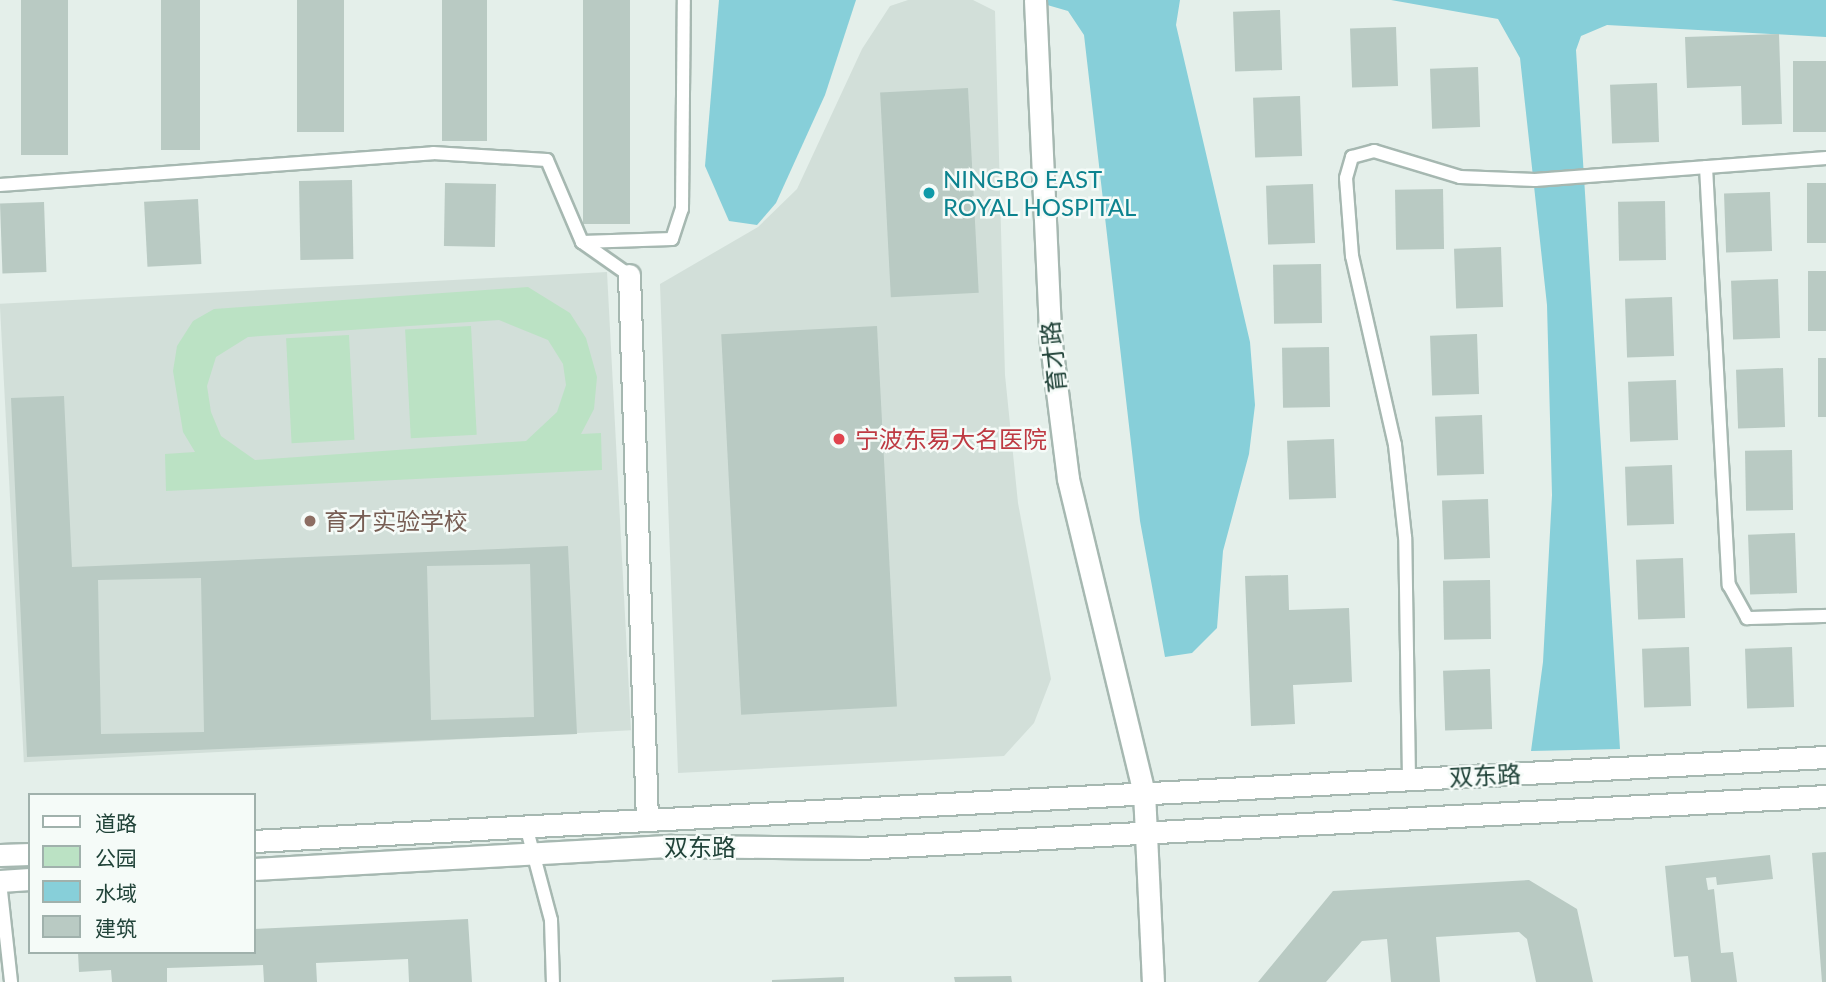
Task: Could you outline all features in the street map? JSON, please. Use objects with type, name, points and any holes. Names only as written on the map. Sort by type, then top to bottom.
[{"type":"main road","name":"育才路","points":[[1035,0],[1032,38],[1050,336],[1068,479],[1144,792]]},
{"type":"main road","points":[[629,275],[647,820]]},
{"type":"main road","name":"双东路","points":[[256,841],[1826,757]]},
{"type":"main road","points":[[1144,792],[1153,982]]},
{"type":"main road","name":"双东路","points":[[256,869],[534,855],[1146,833],[1826,796]]},
{"type":"main road","points":[[0,855],[28,854]]},
{"type":"main road","points":[[0,881],[28,880]]},
{"type":"lane","points":[[582,242],[672,239],[682,209],[684,0]]},
{"type":"lane","points":[[1409,779],[1405,537],[1395,444],[1352,256],[1346,178],[1352,158],[1374,151],[1460,177],[1535,180],[1826,158]]},
{"type":"lane","points":[[0,184],[433,153],[547,160],[582,242],[629,275]]},
{"type":"lane","points":[[1706,167],[1730,585],[1747,618],[1826,616]]},
{"type":"lane","points":[[526,826],[551,920],[553,982]]},
{"type":"lane","points":[[0,881],[10,982]]},
{"type":"shaded area","name":"宁波东易大名医院","points":[[908,0],[973,0],[995,11],[1005,375],[1018,503],[1051,679],[1034,723],[1004,756],[678,773],[660,284],[758,227],[797,189],[862,49],[890,6]]},
{"type":"shaded area","name":"育才实验学校","points":[[607,272],[631,730],[24,762],[0,304]]},
{"type":"green space","points":[[528,287],[570,313],[586,338],[597,377],[594,409],[581,434],[601,433],[602,470],[166,491],[165,454],[195,452],[183,432],[173,371],[177,346],[193,321],[214,309]],"holes":[[[499,320],[548,340],[563,364],[566,385],[557,412],[526,441],[255,460],[221,436],[211,412],[207,386],[216,357],[248,337]]]},
{"type":"green space","points":[[471,326],[477,435],[411,438],[405,329]]},
{"type":"green space","points":[[349,335],[354,440],[292,443],[286,338]]},
{"type":"water","points":[[719,0],[856,0],[825,95],[776,203],[757,225],[729,221],[705,166]]},
{"type":"water","points":[[1030,0],[1180,0],[1176,25],[1250,342],[1255,405],[1249,454],[1223,551],[1217,628],[1192,653],[1165,657],[1140,521],[1084,35],[1068,11]]},
{"type":"water","points":[[1391,0],[1826,0],[1826,37],[1607,25],[1581,36],[1576,50],[1620,749],[1531,751],[1543,662],[1552,495],[1547,305],[1520,58],[1498,19]]},
{"type":"building","points":[[21,0],[68,0],[68,155],[21,155]]},
{"type":"building","points":[[161,0],[200,0],[200,150],[161,150]]},
{"type":"building","points":[[297,0],[344,0],[344,132],[297,132]]},
{"type":"building","points":[[442,0],[487,0],[487,141],[442,141]]},
{"type":"building","points":[[583,0],[630,0],[630,224],[583,224]]},
{"type":"building","points":[[1280,10],[1282,70],[1235,72],[1233,12]]},
{"type":"building","points":[[1396,27],[1398,86],[1352,88],[1350,29]]},
{"type":"building","points":[[1779,34],[1782,124],[1742,125],[1741,86],[1687,88],[1685,37]]},
{"type":"building","points":[[1793,61],[1826,61],[1826,132],[1793,132]]},
{"type":"building","points":[[1478,67],[1480,127],[1432,129],[1430,69]]},
{"type":"building","points":[[1657,83],[1659,142],[1612,144],[1610,85]]},
{"type":"building","name":"NINGBO EAST ROYAL HOSPITAL","points":[[968,88],[979,293],[891,297],[880,93]]},
{"type":"building","points":[[1300,96],[1302,156],[1255,158],[1253,98]]},
{"type":"building","points":[[352,180],[353,259],[300,260],[299,181]]},
{"type":"building","points":[[445,183],[496,184],[495,247],[444,246]]},
{"type":"building","points":[[1807,183],[1826,183],[1826,243],[1807,243]]},
{"type":"building","points":[[1313,184],[1315,243],[1268,245],[1266,186]]},
{"type":"building","points":[[1443,189],[1444,249],[1396,250],[1395,190]]},
{"type":"building","points":[[1770,192],[1772,251],[1726,253],[1724,194]]},
{"type":"building","points":[[198,199],[201,264],[147,267],[144,202]]},
{"type":"building","points":[[1665,201],[1666,260],[1619,261],[1618,202]]},
{"type":"building","points":[[44,202],[46,272],[2,273],[0,204]]},
{"type":"building","points":[[1501,247],[1503,307],[1456,309],[1454,249]]},
{"type":"building","points":[[1321,264],[1322,323],[1274,324],[1273,265]]},
{"type":"building","points":[[1808,271],[1826,271],[1826,331],[1808,331]]},
{"type":"building","points":[[1778,279],[1780,338],[1733,340],[1731,281]]},
{"type":"building","points":[[1672,297],[1674,356],[1627,358],[1625,299]]},
{"type":"building","points":[[877,326],[897,706],[741,715],[721,334]]},
{"type":"building","points":[[1477,334],[1479,394],[1432,396],[1430,336]]},
{"type":"building","points":[[1329,347],[1330,407],[1283,408],[1282,348]]},
{"type":"building","points":[[1818,358],[1826,358],[1826,417],[1818,417]]},
{"type":"building","points":[[1783,368],[1785,427],[1738,429],[1736,370]]},
{"type":"building","points":[[1676,380],[1678,440],[1630,442],[1628,382]]},
{"type":"building","points":[[64,396],[72,567],[568,546],[577,734],[27,757],[11,398]],"holes":[[[530,564],[534,717],[431,720],[427,566]],[[201,578],[204,732],[101,734],[98,580]]]},
{"type":"building","points":[[1482,415],[1484,474],[1437,476],[1435,417]]},
{"type":"building","points":[[1334,439],[1336,498],[1289,500],[1287,441]]},
{"type":"building","points":[[1792,450],[1793,510],[1746,511],[1745,451]]},
{"type":"building","points":[[1672,465],[1674,524],[1627,526],[1625,467]]},
{"type":"building","points":[[1488,499],[1490,558],[1444,560],[1442,501]]},
{"type":"building","points":[[1795,533],[1797,593],[1750,595],[1748,535]]},
{"type":"building","points":[[1683,558],[1685,618],[1638,620],[1636,560]]},
{"type":"building","points":[[1288,575],[1289,610],[1349,608],[1352,682],[1293,685],[1295,724],[1251,726],[1245,576]]},
{"type":"building","points":[[1490,580],[1491,639],[1444,640],[1443,581]]},
{"type":"building","points":[[1689,647],[1691,706],[1644,708],[1642,649]]},
{"type":"building","points":[[1792,647],[1794,707],[1747,709],[1745,649]]},
{"type":"building","points":[[1490,669],[1492,729],[1445,731],[1443,671]]},
{"type":"building","points":[[1826,852],[1826,982],[1822,982],[1812,853]]},
{"type":"building","points":[[1770,855],[1773,879],[1717,885],[1716,877],[1706,878],[1708,890],[1714,889],[1721,953],[1733,952],[1737,982],[1691,982],[1688,956],[1674,957],[1665,866]]},
{"type":"building","points":[[1529,880],[1577,909],[1593,982],[1536,982],[1527,939],[1519,932],[1436,937],[1440,982],[1391,982],[1387,939],[1362,941],[1326,982],[1258,982],[1333,891]]},
{"type":"building","points":[[468,919],[472,982],[409,982],[408,959],[316,963],[317,982],[264,982],[263,965],[167,968],[167,982],[112,982],[111,970],[79,972],[78,954],[256,954],[256,929]]},
{"type":"building","points":[[1011,976],[1012,982],[955,982],[954,977]]},
{"type":"building","points":[[844,977],[844,982],[772,982],[772,980]]},
{"type":"place","name":"NINGBO EAST ROYAL HOSPITAL","points":[[929,193]]},
{"type":"place","name":"宁波东易大名医院","points":[[839,439]]},
{"type":"place","name":"育才实验学校","points":[[310,521]]}]
